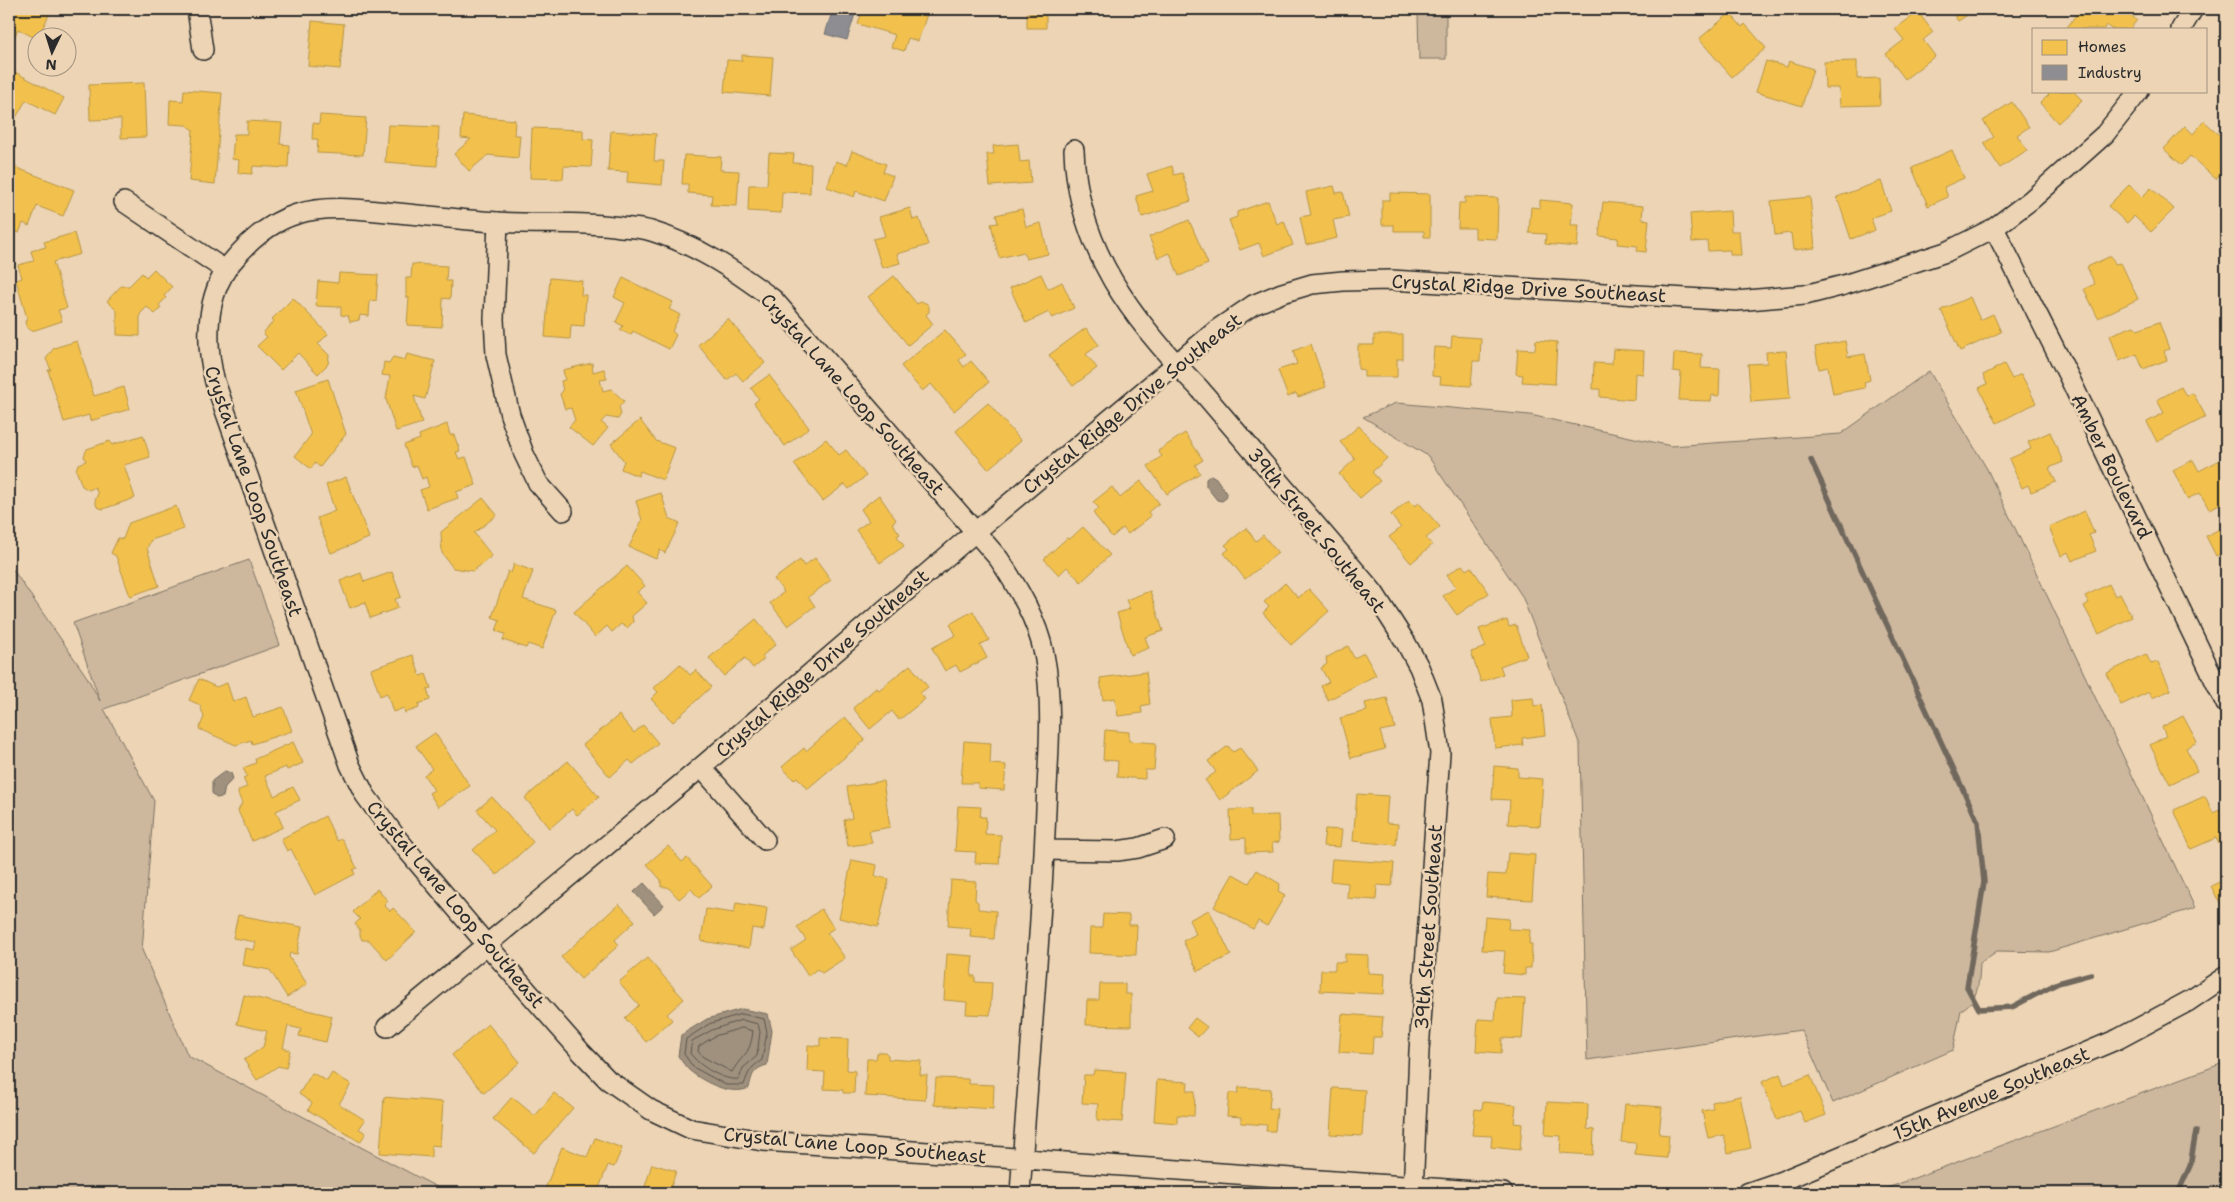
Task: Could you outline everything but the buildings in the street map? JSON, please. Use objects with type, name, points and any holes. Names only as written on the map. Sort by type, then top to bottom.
[{"type":"street","points":[[197,9],[203,50]]},
{"type":"street","points":[[2181,28],[2193,9]]},
{"type":"street","name":"Crystal Ridge Drive Southeast","points":[[387,1027],[701,767],[974,533],[1219,328],[1254,305],[1312,284],[1391,280],[1736,301],[1804,295],[1946,252],[1994,228],[2031,200],[2105,134],[2138,92]]},
{"type":"street","name":"39th Street Southeast","points":[[1074,150],[1077,194],[1084,218],[1102,264],[1114,285],[1175,365],[1199,388],[1374,594],[1406,643],[1419,667],[1432,700],[1440,753],[1419,1051],[1413,1191]]},
{"type":"street","points":[[124,202],[225,270]]},
{"type":"street","name":"Crystal Lane Loop Southeast","points":[[347,208],[498,222],[596,224],[648,230],[677,240],[729,266],[773,299],[998,560],[1020,589],[1044,652],[1050,711],[1045,850],[1023,1159],[763,1141],[712,1134],[683,1125],[651,1110],[608,1080],[582,1053],[487,945],[396,837],[365,795],[350,766],[215,382],[208,358],[211,308],[225,270],[240,252],[257,236],[297,214],[347,208]]},
{"type":"street","points":[[498,222],[494,319],[496,355],[510,415],[524,454],[538,484],[564,512]]},
{"type":"street","name":"Amber Boulevard","points":[[1994,228],[2069,377],[2226,704]]},
{"type":"street","points":[[701,767],[766,840]]},
{"type":"street","points":[[1045,850],[1117,851],[1138,848],[1166,839]]},
{"type":"street","name":"15th Avenue Southeast","points":[[1747,1193],[1782,1181],[2118,1039],[2189,1002],[2226,976]]},
{"type":"street","points":[[1020,1193],[1023,1159],[1413,1191],[1503,1193]]},
{"type":"shaded area","points":[[1418,13],[1446,13],[1446,59],[1419,59]]},
{"type":"shaded area","points":[[1929,371],[1987,469],[2195,908],[2049,952],[1997,951],[1980,963],[1977,990],[1967,1006],[1961,1010],[1953,1050],[1833,1103],[1801,1030],[1587,1060],[1580,745],[1522,596],[1428,456],[1363,417],[1396,403],[1530,415],[1671,446],[1841,434]]},
{"type":"shaded area","points":[[249,560],[280,645],[104,709],[154,801],[142,950],[188,1056],[448,1193],[9,1193],[9,564],[87,677],[100,701],[73,623]]},
{"type":"shaded area","points":[[2226,1062],[2226,1193],[1874,1193]]},
{"type":"water","points":[[1211,475],[1216,478],[1227,494],[1226,498],[1222,501],[1217,500],[1206,486],[1206,479]]},
{"type":"water","points":[[225,771],[231,773],[233,779],[225,787],[223,797],[216,798],[212,793],[212,781]]},
{"type":"water","points":[[644,883],[664,905],[654,914],[634,892]]},
{"type":"water","points":[[742,1009],[768,1014],[772,1031],[767,1065],[759,1068],[754,1073],[749,1088],[734,1090],[718,1087],[696,1076],[678,1056],[681,1035],[707,1019]]},
{"type":"waterway","points":[[1811,460],[1978,822],[1984,882],[1967,987],[1979,1009],[2012,1007],[2058,983],[2091,974]]},
{"type":"waterway","points":[[2178,1193],[2190,1166],[2196,1131]]}]
